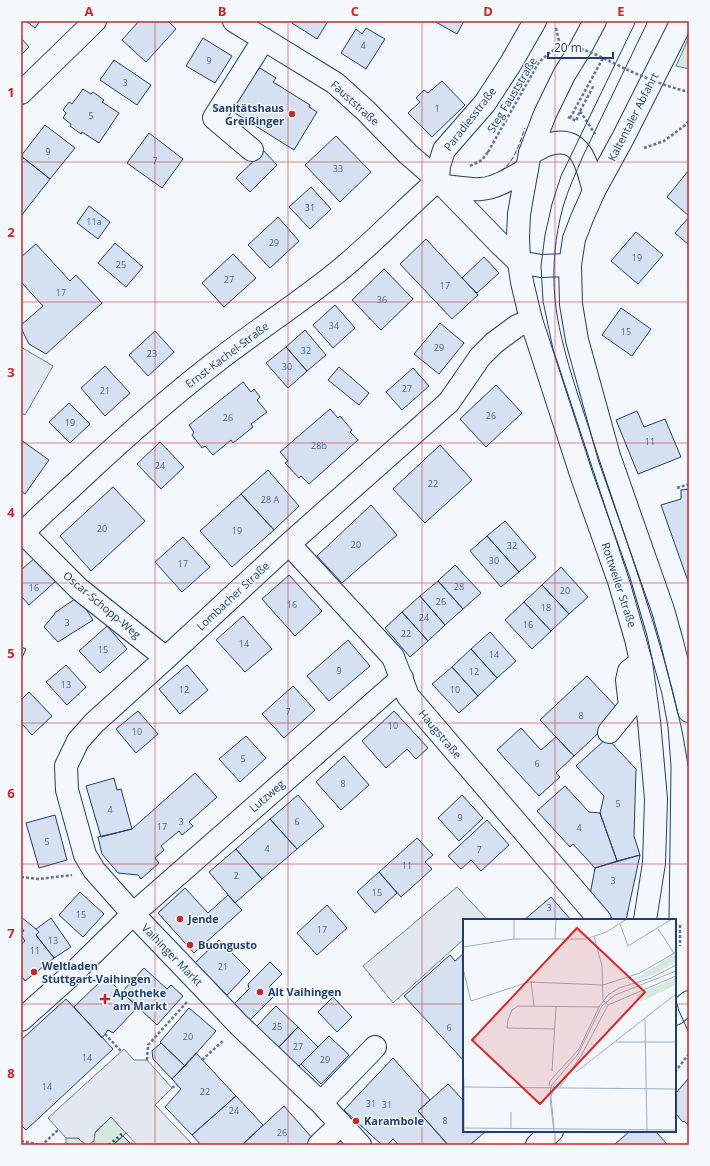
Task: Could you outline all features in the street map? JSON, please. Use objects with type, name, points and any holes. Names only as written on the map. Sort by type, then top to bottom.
[{"type":"street","points":[[21,93],[95,21]]},
{"type":"street","name":"Fauststraße","points":[[234,21],[335,83],[366,111],[408,154],[441,183],[519,262]]},
{"type":"street","name":"Paradiesstraße","points":[[441,183],[439,166],[444,150],[485,103],[511,63],[535,21]]},
{"type":"street","name":"Rottweiler Straße","points":[[595,21],[564,75],[545,114],[528,161],[519,214],[519,262],[531,320],[582,477],[619,581],[636,639],[641,662],[649,721],[656,799],[654,863],[645,919]]},
{"type":"street","name":"Kaltentaler Abfahrt","points":[[594,191],[623,138],[682,21]]},
{"type":"street","points":[[252,150],[214,118],[264,39]]},
{"type":"street","points":[[441,183],[481,189],[492,186],[507,180],[550,144],[565,142],[575,146],[583,156],[594,191],[574,239],[570,265],[571,304],[577,340],[609,456],[663,610],[689,711]]},
{"type":"street","name":"Ernst-Kachel-Straße","points":[[22,534],[124,438],[168,400],[220,358],[340,270],[410,205],[441,183]]},
{"type":"street","points":[[519,262],[541,266],[570,265]]},
{"type":"street","name":"Lombacher Straße","points":[[133,914],[94,870],[85,855],[67,790],[66,766],[78,741],[94,722],[166,658],[289,544],[449,402],[480,357],[494,343],[512,329],[531,320]]},
{"type":"street","name":"Oscar-Schopp-Weg","points":[[22,534],[79,589],[166,658]]},
{"type":"street","name":"Haugstraße","points":[[289,544],[393,657],[408,696],[599,919]]},
{"type":"street","points":[[641,662],[629,671],[627,680],[630,706],[613,727],[630,721],[649,721]]},
{"type":"street","name":"Lutzweg","points":[[133,914],[402,678]]},
{"type":"street","name":"Vaihinger Markt","points":[[21,1020],[69,977],[133,914],[239,1025],[321,1103],[360,1145]]},
{"type":"street","points":[[676,1013],[689,1002]]},
{"type":"street","points":[[321,1103],[375,1047]]},
{"type":"street","points":[[319,1145],[341,1124]]},
{"type":"street","points":[[537,1145],[551,1132]]},
{"type":"path","points":[[556,28],[560,47],[570,46],[581,48],[629,71],[669,87],[689,92]]},
{"type":"path","name":"Steg Fauststraße","points":[[475,163],[482,160],[488,152],[539,62],[550,51],[560,47]]},
{"type":"path","points":[[570,118],[603,58]]},
{"type":"path","points":[[580,111],[594,85]]},
{"type":"path","points":[[638,150],[664,141],[689,121]]},
{"type":"path","points":[[677,488],[689,484]]},
{"type":"path","points":[[21,877],[39,879],[67,876],[94,870]]},
{"type":"path","points":[[680,925],[680,946]]},
{"type":"path","points":[[147,1060],[148,1045],[202,986]]},
{"type":"path","points":[[202,1060],[239,1025]]},
{"type":"path","points":[[106,1034],[121,1051]]},
{"type":"path","points":[[676,1071],[688,1055]]},
{"type":"path","points":[[172,1088],[177,1084]]},
{"type":"path","points":[[21,1141],[42,1145],[59,1129]]},
{"type":"path","points":[[130,1145],[134,1142]]},
{"type":"shaded area","points":[[689,37],[689,69],[676,66]]},
{"type":"shaded area","points":[[21,347],[53,366],[25,415],[21,413]]},
{"type":"shaded area","points":[[457,887],[486,918],[463,919],[463,940],[393,1003],[363,966]]},
{"type":"shaded area","points":[[124,1049],[134,1060],[147,1060],[172,1088],[155,1105],[193,1145],[137,1145],[111,1117],[95,1132],[94,1141],[88,1145],[78,1138],[66,1138],[48,1118]]},
{"type":"shaded area","points":[[111,1117],[126,1133],[113,1145],[66,1145],[66,1138],[78,1138],[81,1141],[94,1141],[95,1133]]},
{"type":"building","points":[[26,21],[40,21],[35,28]]},
{"type":"building","points":[[139,21],[168,21],[176,29],[146,62],[122,40]]},
{"type":"building","points":[[293,21],[328,21],[317,39],[292,23]]},
{"type":"building","points":[[434,21],[464,21],[457,34]]},
{"type":"building","points":[[366,28],[385,39],[366,69],[341,53],[356,29],[362,34]]},
{"type":"building","points":[[21,38],[29,47],[21,55]]},
{"type":"building","points":[[203,38],[232,56],[215,83],[186,66]]},
{"type":"building","points":[[114,60],[151,85],[137,105],[100,80]]},
{"type":"building","points":[[255,65],[276,78],[273,82],[310,105],[309,107],[317,112],[294,150],[227,108]]},
{"type":"building","points":[[442,81],[465,105],[432,137],[408,113],[420,102],[416,98],[424,90],[428,93]]},
{"type":"building","points":[[83,89],[91,94],[93,92],[104,100],[102,102],[119,113],[99,143],[82,132],[81,134],[70,126],[71,124],[63,118],[66,113],[63,110],[69,102],[72,104]]},
{"type":"building","points":[[45,125],[75,148],[50,179],[21,156]]},
{"type":"building","points":[[149,133],[183,159],[162,188],[127,163]]},
{"type":"building","points":[[336,136],[371,172],[340,202],[305,165]]},
{"type":"building","points":[[264,151],[277,165],[250,192],[236,178]]},
{"type":"building","points":[[21,156],[50,179],[21,216]]},
{"type":"building","points":[[689,170],[689,216],[667,197]]},
{"type":"building","points":[[311,187],[331,209],[310,229],[289,207]]},
{"type":"building","points":[[89,206],[110,222],[98,239],[77,223]]},
{"type":"building","points":[[278,217],[299,241],[270,268],[248,245]]},
{"type":"building","points":[[689,217],[689,245],[675,233]]},
{"type":"building","points":[[636,232],[663,255],[638,284],[611,261]]},
{"type":"building","points":[[426,239],[478,295],[452,319],[400,264]]},
{"type":"building","points":[[115,243],[143,267],[126,287],[98,263]]},
{"type":"building","points":[[36,244],[70,281],[76,275],[102,303],[46,354],[29,344],[21,328],[21,325],[43,306],[21,282],[21,257]]},
{"type":"building","points":[[233,254],[256,278],[224,307],[202,283]]},
{"type":"building","points":[[484,257],[499,273],[477,293],[462,278]]},
{"type":"building","points":[[384,269],[413,299],[381,330],[352,300]]},
{"type":"building","points":[[335,305],[355,328],[333,348],[313,325]]},
{"type":"building","points":[[621,308],[651,329],[632,356],[602,335]]},
{"type":"building","points":[[440,323],[464,343],[439,374],[414,354]]},
{"type":"building","points":[[305,330],[326,355],[307,371],[286,347]]},
{"type":"building","points":[[155,331],[174,352],[148,376],[129,355]]},
{"type":"building","points":[[286,347],[307,371],[288,388],[266,363]]},
{"type":"building","points":[[105,366],[130,393],[105,416],[81,388]]},
{"type":"building","points":[[339,367],[369,393],[359,405],[328,380]]},
{"type":"building","points":[[413,368],[429,386],[402,410],[386,392]]},
{"type":"building","points":[[243,382],[251,392],[254,389],[260,397],[257,400],[267,412],[251,424],[253,427],[233,443],[231,440],[213,455],[205,446],[202,448],[192,435],[194,432],[189,425]]},
{"type":"building","points":[[496,385],[522,413],[486,447],[460,419]]},
{"type":"building","points":[[69,403],[90,424],[70,443],[49,422]]},
{"type":"building","points":[[330,409],[338,418],[340,416],[352,430],[350,432],[358,440],[309,484],[301,476],[299,478],[285,463],[288,461],[280,452]]},
{"type":"building","points":[[637,411],[644,427],[665,419],[681,457],[638,474],[616,420]]},
{"type":"building","points":[[21,440],[49,460],[25,494],[21,491]]},
{"type":"building","points":[[160,442],[184,467],[161,489],[137,464]]},
{"type":"building","points":[[440,445],[472,480],[425,523],[393,489]]},
{"type":"building","points":[[268,470],[299,506],[274,530],[241,494]]},
{"type":"building","points":[[113,487],[145,521],[91,571],[60,536]]},
{"type":"building","points":[[689,489],[689,584],[661,505],[681,499],[681,490]]},
{"type":"building","points":[[241,494],[274,530],[232,567],[200,531]]},
{"type":"building","points":[[371,505],[397,535],[342,583],[317,556]]},
{"type":"building","points":[[505,521],[536,557],[519,572],[487,536]]},
{"type":"building","points":[[487,536],[519,572],[501,587],[470,551]]},
{"type":"building","points":[[183,537],[210,567],[182,592],[155,562]]},
{"type":"building","points":[[36,557],[57,580],[29,605],[21,596],[21,570]]},
{"type":"building","points":[[455,565],[481,593],[463,609],[438,581]]},
{"type":"building","points":[[561,567],[588,597],[569,614],[542,585]]},
{"type":"building","points":[[289,575],[322,611],[295,636],[262,599]]},
{"type":"building","points":[[438,581],[463,609],[445,625],[420,596]]},
{"type":"building","points":[[542,585],[569,614],[551,631],[524,602]]},
{"type":"building","points":[[420,596],[445,625],[428,641],[402,612]]},
{"type":"building","points":[[78,597],[93,620],[58,642],[44,627],[56,612]]},
{"type":"building","points":[[524,602],[551,631],[532,649],[505,620]]},
{"type":"building","points":[[402,612],[428,641],[410,657],[385,628]]},
{"type":"building","points":[[243,616],[272,649],[245,672],[216,640]]},
{"type":"building","points":[[107,626],[127,649],[100,673],[79,651]]},
{"type":"building","points":[[490,632],[516,661],[497,678],[471,649]]},
{"type":"building","points":[[348,640],[370,666],[329,701],[307,676]]},
{"type":"building","points":[[21,647],[26,649],[21,660]]},
{"type":"building","points":[[471,649],[497,678],[478,696],[452,667]]},
{"type":"building","points":[[66,665],[86,687],[67,705],[46,682]]},
{"type":"building","points":[[187,665],[208,690],[180,714],[159,689]]},
{"type":"building","points":[[452,667],[478,696],[459,713],[432,684]]},
{"type":"building","points":[[587,676],[621,712],[574,756],[540,720]]},
{"type":"building","points":[[293,686],[315,710],[284,738],[262,714]]},
{"type":"building","points":[[29,692],[52,716],[32,735],[21,723],[21,700]]},
{"type":"building","points":[[138,711],[158,734],[136,753],[116,729]]},
{"type":"building","points":[[394,711],[428,748],[416,759],[407,749],[386,768],[362,741]]},
{"type":"building","points":[[521,728],[541,750],[556,737],[574,756],[556,773],[560,777],[539,796],[497,750]]},
{"type":"building","points":[[246,736],[266,758],[240,782],[219,759]]},
{"type":"building","points":[[607,738],[636,769],[634,836],[640,855],[617,861],[600,813],[604,796],[576,766]]},
{"type":"building","points":[[344,756],[369,785],[341,810],[316,782]]},
{"type":"building","points":[[195,773],[217,797],[189,822],[193,826],[182,835],[179,831],[161,846],[164,850],[155,858],[159,863],[141,879],[138,875],[118,873],[102,854],[98,837],[132,829]]},
{"type":"building","points":[[114,778],[117,790],[121,789],[132,829],[101,837],[86,786]]},
{"type":"building","points":[[565,786],[589,812],[600,813],[617,861],[595,868],[573,844],[570,847],[537,811]]},
{"type":"building","points":[[298,795],[324,826],[297,849],[270,819]]},
{"type":"building","points":[[462,795],[483,818],[459,841],[438,818]]},
{"type":"building","points":[[55,815],[67,860],[39,868],[26,823]]},
{"type":"building","points":[[270,819],[297,849],[262,879],[236,849]]},
{"type":"building","points":[[487,820],[509,845],[481,871],[471,860],[461,869],[448,856]]},
{"type":"building","points":[[417,838],[433,855],[425,862],[432,869],[401,897],[379,872]]},
{"type":"building","points":[[236,849],[262,879],[235,903],[209,872]]},
{"type":"building","points":[[640,855],[626,919],[613,919],[590,895],[595,868]]},
{"type":"building","points":[[379,872],[397,893],[375,913],[357,892]]},
{"type":"building","points":[[185,888],[208,913],[228,895],[242,910],[194,953],[158,913]]},
{"type":"building","points":[[80,892],[104,914],[83,937],[59,915]]},
{"type":"building","points":[[551,897],[570,919],[525,919]]},
{"type":"building","points":[[327,905],[347,928],[317,955],[297,933]]},
{"type":"building","points":[[21,917],[39,932],[36,935],[54,958],[25,981],[21,975],[21,944],[25,941],[21,935],[21,932],[24,931],[21,927]]},
{"type":"building","points":[[51,918],[71,947],[54,958],[36,935],[39,932],[36,929]]},
{"type":"building","points":[[219,940],[250,971],[227,995],[195,963]]},
{"type":"building","points":[[463,954],[463,1060],[404,996],[450,955],[455,961]]},
{"type":"building","name":"Alt Vaihingen","points":[[270,962],[282,974],[269,987],[276,994],[250,1020],[234,1004],[249,989],[248,984]]},
{"type":"building","points":[[144,968],[167,989],[171,985],[183,996],[157,1025],[122,992]]},
{"type":"building","points":[[105,977],[138,1007],[113,1033],[108,1030],[102,1038],[74,1007]]},
{"type":"building","points":[[333,997],[352,1017],[337,1032],[318,1012]]},
{"type":"building","points":[[66,999],[113,1049],[26,1130],[21,1125],[21,1040]]},
{"type":"building","points":[[276,1006],[298,1027],[278,1048],[256,1027]]},
{"type":"building","points":[[189,1008],[216,1031],[185,1066],[160,1042]]},
{"type":"building","points":[[298,1027],[318,1047],[298,1067],[278,1048]]},
{"type":"building","points":[[329,1036],[349,1055],[321,1084],[301,1064]]},
{"type":"building","points":[[161,1043],[185,1066],[172,1079],[153,1059],[152,1051]]},
{"type":"building","points":[[196,1053],[236,1096],[192,1135],[165,1107],[181,1089],[172,1079]]},
{"type":"building","points":[[393,1058],[430,1100],[418,1111],[448,1145],[399,1145],[393,1139],[387,1145],[382,1145],[344,1110]]},
{"type":"building","points":[[689,1078],[689,1126],[676,1114],[676,1093]]},
{"type":"building","points":[[448,1084],[463,1100],[463,1132],[485,1132],[470,1145],[448,1145],[418,1111]]},
{"type":"building","points":[[236,1096],[263,1125],[242,1145],[201,1145],[192,1135]]},
{"type":"building","points":[[284,1106],[314,1140],[309,1145],[242,1145]]},
{"type":"building","points":[[629,1132],[656,1132],[668,1145],[614,1145]]},
{"type":"building","points":[[123,1136],[132,1145],[113,1145]]},
{"type":"tram line","points":[[636,21],[561,176],[552,204],[545,235],[541,266],[543,301],[553,349],[630,582],[662,694],[668,727],[671,766],[669,919]]},
{"type":"tram line","points":[[648,21],[583,156],[567,194],[560,218],[556,241],[554,287],[561,337],[566,356],[653,621],[673,691],[689,770]]},
{"type":"tram line","points":[[676,1000],[689,1033]]},
{"type":"hedge","points":[[109,1145],[122,1134]]},
{"type":"fence","points":[[501,171],[513,157],[525,128]]},
{"type":"place","name":"Sanitätshaus Greißinger","points":[[292,114]]},
{"type":"place","name":"Jende","points":[[180,919]]},
{"type":"place","name":"Buongusto","points":[[190,945]]},
{"type":"place","name":"Weltladen Stuttgart-Vaihingen","points":[[34,972]]},
{"type":"place","name":"Alt Vaihingen","points":[[260,992]]},
{"type":"place","name":"Apotheke am Markt","points":[[105,999]]},
{"type":"place","name":"Karambole","points":[[356,1121]]}]
